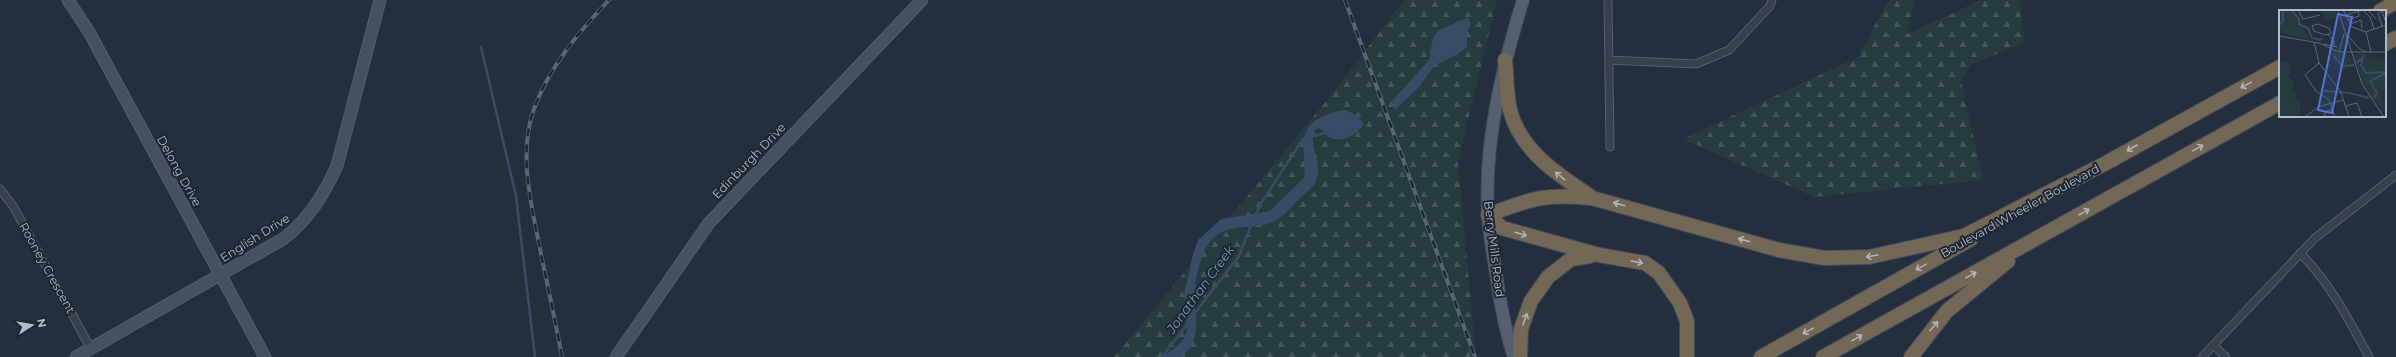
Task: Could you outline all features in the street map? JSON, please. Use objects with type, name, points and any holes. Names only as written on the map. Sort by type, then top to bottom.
[{"type":"highway","points":[[2382,10],[2396,2]]},
{"type":"highway","points":[[2386,43],[2396,38]]},
{"type":"highway","points":[[1505,60],[1510,110],[1522,135],[1542,162],[1592,198]]},
{"type":"highway","name":"Boulevard Wheeler Boulevard","points":[[1761,357],[2279,67]]},
{"type":"highway","points":[[1823,357],[2279,104]]},
{"type":"highway","points":[[1688,357],[1687,320],[1680,303],[1659,273],[1645,263],[1599,255],[1502,228],[1488,215],[1542,196],[1564,195],[1592,198],[1779,250],[1824,258],[1869,257],[1964,236],[2114,159]]},
{"type":"highway","points":[[1911,357],[1947,311],[2037,238]]},
{"type":"highway","points":[[1520,357],[1521,329],[1531,301],[1548,277],[1571,259],[1599,255]]},
{"type":"main road","name":"Berry Mills Road","points":[[1514,357],[1499,294],[1488,215],[1488,160],[1493,120],[1505,60],[1523,0]]},
{"type":"street","name":"Delong Drive","points":[[68,0],[89,32],[265,357]]},
{"type":"street","name":"English Drive","points":[[76,357],[283,239],[299,227],[326,191],[336,166],[380,0]]},
{"type":"street","name":"Edinburgh Drive","points":[[616,357],[708,223],[922,0]]},
{"type":"street","points":[[1608,0],[1610,147]]},
{"type":"street","points":[[1609,60],[1696,64],[1729,50],[1770,6],[1772,0]]},
{"type":"street","points":[[2202,357],[2315,238],[2396,174]]},
{"type":"street","name":"Rooney Crescent","points":[[0,190],[13,206],[91,349]]},
{"type":"street","points":[[2300,253],[2318,271],[2347,315],[2369,357]]},
{"type":"street","points":[[2213,345],[2226,357]]},
{"type":"green space","points":[[1404,0],[1497,0],[1458,162],[1476,357],[1114,357],[1328,99]]},
{"type":"green space","points":[[1891,0],[1915,0],[1907,34],[1981,0],[2019,0],[2025,43],[1971,64],[1961,80],[1983,180],[1814,197],[1683,139],[1858,57],[1887,2]]},
{"type":"water","points":[[1468,17],[1471,25],[1467,32],[1467,47],[1457,55],[1435,65],[1418,88],[1395,110],[1392,101],[1429,60],[1433,37],[1439,30]]},
{"type":"water","points":[[1345,110],[1357,115],[1364,124],[1350,137],[1340,139],[1329,137],[1319,128],[1314,130],[1313,142],[1318,172],[1316,181],[1308,191],[1278,219],[1262,225],[1230,229],[1215,236],[1209,243],[1203,254],[1197,275],[1195,295],[1196,328],[1193,343],[1182,357],[1162,357],[1180,344],[1185,337],[1187,329],[1184,295],[1193,254],[1198,240],[1221,219],[1270,211],[1304,178],[1304,137],[1311,124],[1328,114]]},
{"type":"waterway","points":[[481,47],[516,196],[535,357]]},
{"type":"waterway","name":"Jonathan Creek","points":[[1311,137],[1328,132]]},
{"type":"waterway","name":"Jonathan Creek","points":[[1255,217],[1260,205],[1303,139],[1307,138]]},
{"type":"waterway","name":"Jonathan Creek","points":[[1195,313],[1239,256],[1252,223]]},
{"type":"waterway","name":"Jonathan Creek","points":[[1162,357],[1188,323]]},
{"type":"railway","points":[[562,357],[528,184],[527,145],[529,127],[540,94],[556,64],[576,37],[609,0]]},
{"type":"railway","points":[[1345,0],[1475,357]]}]
